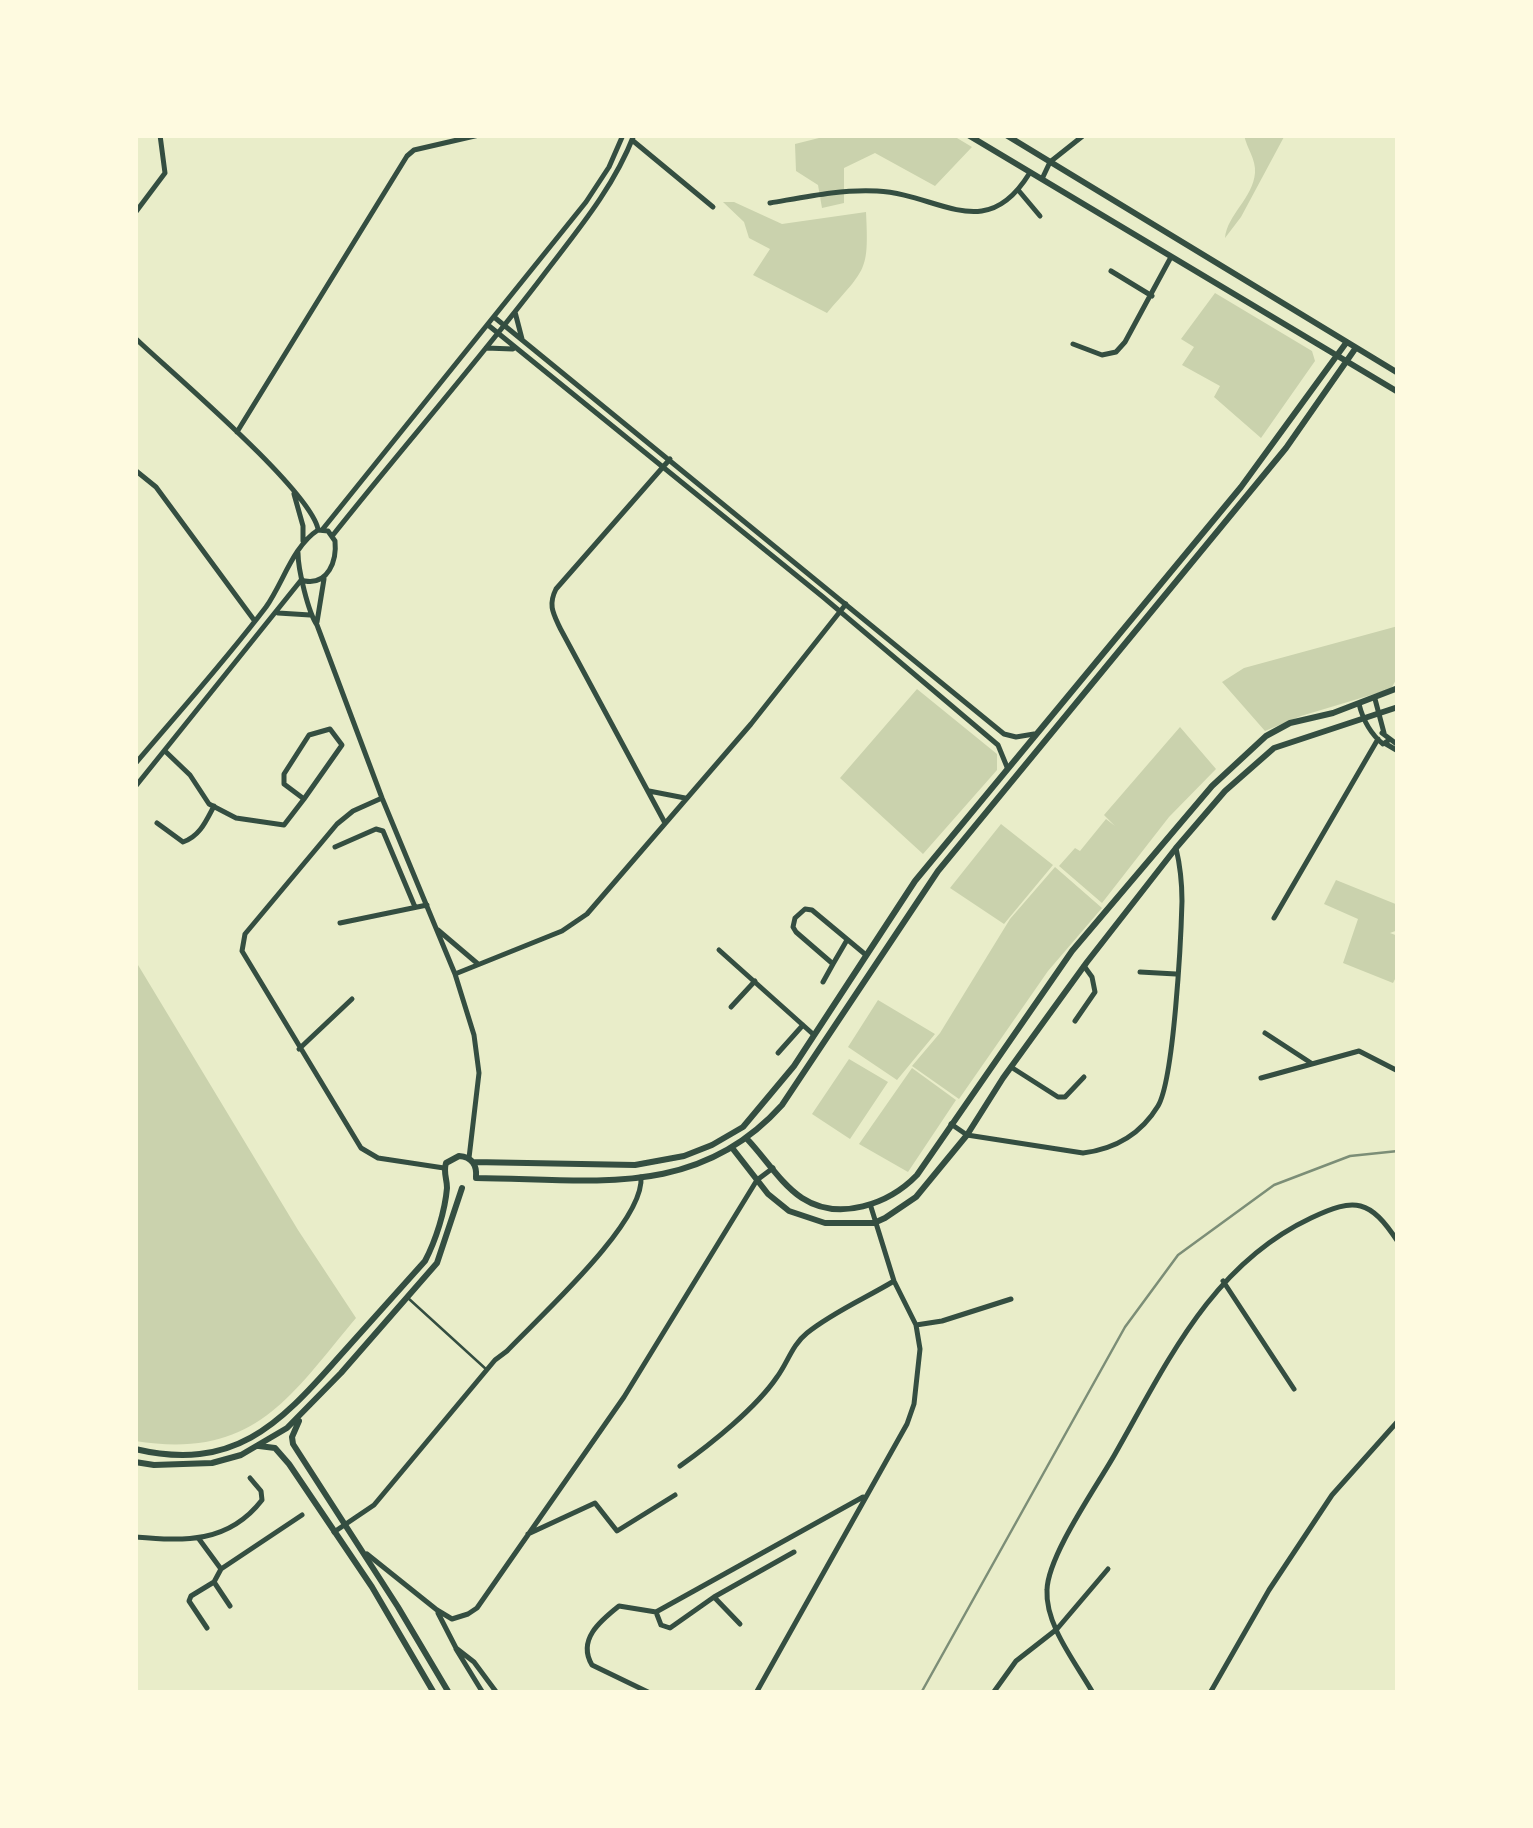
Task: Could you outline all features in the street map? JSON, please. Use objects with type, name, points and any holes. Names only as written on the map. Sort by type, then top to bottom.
[{"type":"street","points":[[135,213],[165,173],[160,135]]},
{"type":"street","points":[[237,432],[407,156],[414,150],[479,135]]},
{"type":"street","points":[[135,764],[254,621],[303,543],[320,530],[593,192],[623,135]]},
{"type":"street","points":[[1006,135],[1398,373]]},
{"type":"street","points":[[1041,182],[1050,162],[1084,135]]},
{"type":"street","points":[[973,137],[1041,182],[1231,290],[1398,392]]},
{"type":"street","points":[[333,535],[505,327],[600,202],[633,138],[713,206]]},
{"type":"street","points":[[770,203],[850,191],[882,191],[964,210],[988,210],[1004,205],[1030,174]]},
{"type":"street","points":[[1019,191],[1040,216]]},
{"type":"street","points":[[1073,344],[1102,355],[1116,352],[1152,296],[1171,257]]},
{"type":"street","points":[[1111,271],[1152,296]]},
{"type":"street","points":[[515,312],[523,342]]},
{"type":"street","points":[[494,317],[1004,734],[1034,734]]},
{"type":"street","points":[[488,325],[998,745],[1007,767]]},
{"type":"street","points":[[135,338],[237,432],[312,513],[320,530],[333,535]]},
{"type":"street","points":[[444,1168],[454,1157],[614,1166],[684,1156],[742,1127],[774,1093],[915,880],[1241,487],[1346,344]]},
{"type":"street","points":[[486,348],[516,349]]},
{"type":"street","points":[[449,1693],[294,1444],[295,1428],[303,1414],[437,1263],[462,1188],[476,1178],[640,1177],[688,1168],[748,1140],[782,1106],[938,871],[1286,448],[1355,349]]},
{"type":"street","points":[[424,403],[434,410]]},
{"type":"street","points":[[666,824],[560,628],[551,600],[556,588],[670,459]]},
{"type":"street","points":[[135,470],[156,487],[254,621]]},
{"type":"street","points":[[293,491],[303,543]]},
{"type":"street","points":[[304,580],[315,582],[334,562],[333,535]]},
{"type":"street","points":[[298,553],[310,615],[454,974],[474,1035],[480,1062],[471,1160],[476,1178]]},
{"type":"street","points":[[317,625],[324,576]]},
{"type":"street","points":[[135,787],[304,580]]},
{"type":"street","points":[[454,974],[562,931],[587,914],[846,604]]},
{"type":"street","points":[[276,613],[310,615]]},
{"type":"street","points":[[748,1140],[802,1198],[817,1204],[870,1207],[910,1182],[1072,952],[1212,786],[1266,736],[1290,723],[1375,699],[1398,688]]},
{"type":"street","points":[[1274,918],[1380,736],[1381,714],[1375,699]]},
{"type":"street","points":[[1359,704],[1363,719],[1398,748]]},
{"type":"street","points":[[733,1149],[789,1211],[825,1223],[874,1222],[916,1197],[967,1135],[1086,964],[1225,791],[1274,748],[1398,707]]},
{"type":"street","points":[[166,752],[214,806],[236,818],[284,825],[304,799],[342,746],[330,729],[309,735],[284,774],[284,784],[304,799]]},
{"type":"street","points":[[1266,736],[1274,748]]},
{"type":"street","points":[[649,791],[687,798]]},
{"type":"street","points":[[382,798],[353,810],[295,871],[243,939],[244,957],[361,1148],[378,1158],[444,1168]]},
{"type":"street","points":[[157,822],[183,842],[201,830],[214,806]]},
{"type":"street","points":[[335,846],[376,829],[384,831],[415,907]]},
{"type":"street","points":[[951,1124],[967,1135],[1083,1153],[1127,1139],[1147,1120],[1164,1092],[1182,898],[1176,848]]},
{"type":"street","points":[[340,923],[426,904]]},
{"type":"street","points":[[833,964],[792,927],[795,918],[805,910],[812,910],[866,955]]},
{"type":"street","points":[[436,928],[478,964]]},
{"type":"street","points":[[823,982],[847,940]]},
{"type":"street","points":[[719,950],[814,1035]]},
{"type":"street","points":[[1072,952],[1086,964],[1095,992],[1076,1021]]},
{"type":"street","points":[[1140,972],[1176,974]]},
{"type":"street","points":[[731,1007],[754,982]]},
{"type":"street","points":[[1043,992],[1058,1004]]},
{"type":"street","points":[[299,1049],[352,999]]},
{"type":"street","points":[[778,1053],[804,1025]]},
{"type":"street","points":[[1265,1033],[1312,1063]]},
{"type":"street","points":[[1002,1050],[1017,1060]]},
{"type":"street","points":[[1261,1078],[1363,1051],[1398,1071]]},
{"type":"street","points":[[1011,1067],[1058,1097],[1066,1097],[1084,1077]]},
{"type":"street","points":[[934,1150],[948,1158]]},
{"type":"street","points":[[135,1450],[187,1455],[215,1451],[257,1435],[290,1412],[425,1261],[433,1245],[448,1182],[444,1168]]},
{"type":"street","points":[[363,1552],[436,1610],[452,1619],[468,1614],[485,1598],[624,1397],[758,1180],[773,1168]]},
{"type":"street","points":[[334,1532],[374,1505],[488,1371],[610,1242],[639,1196],[640,1177]]},
{"type":"street","points":[[448,1182],[462,1188]]},
{"type":"street","points":[[1093,1693],[1057,1629],[1047,1600],[1051,1571],[1188,1328],[1223,1281],[1293,1226],[1341,1204],[1363,1205],[1373,1211],[1398,1242]]},
{"type":"street","points":[[756,1693],[912,1414],[920,1349],[916,1325],[894,1281],[870,1207]]},
{"type":"street","points":[[680,1466],[712,1443],[764,1391],[807,1333],[894,1281]]},
{"type":"street","points":[[1223,1281],[1294,1390]]},
{"type":"street","points":[[916,1325],[942,1321],[1011,1298]]},
{"type":"street","points":[[135,1462],[212,1463],[241,1455],[303,1414]]},
{"type":"street","points":[[1210,1693],[1269,1590],[1332,1495],[1398,1421]]},
{"type":"street","points":[[258,1446],[275,1448],[281,1453],[372,1586],[434,1693]]},
{"type":"street","points":[[135,1537],[199,1539],[222,1532],[258,1506],[263,1496],[250,1478]]},
{"type":"street","points":[[526,1535],[594,1502],[617,1532],[675,1495]]},
{"type":"street","points":[[650,1693],[590,1662],[587,1640],[619,1606],[656,1612],[864,1497]]},
{"type":"street","points":[[208,1628],[189,1601],[214,1582],[220,1569],[302,1515]]},
{"type":"street","points":[[199,1539],[220,1569]]},
{"type":"street","points":[[656,1612],[661,1626],[670,1628],[714,1597],[794,1552]]},
{"type":"street","points":[[994,1693],[1016,1661],[1057,1629],[1108,1569]]},
{"type":"street","points":[[214,1582],[230,1606]]},
{"type":"street","points":[[714,1597],[740,1624]]},
{"type":"street","points":[[436,1610],[467,1671],[484,1693]]},
{"type":"street","points":[[456,1648],[474,1662],[497,1693]]},
{"type":"lane","points":[[408,1298],[488,1371]]},
{"type":"green space","points":[[831,135],[952,135],[972,147],[935,186],[875,153],[844,168],[844,203],[822,208],[818,185],[796,171],[795,144]]},
{"type":"green space","points":[[1244,135],[1285,135],[1241,217],[1225,238],[1255,173]]},
{"type":"green space","points":[[723,202],[734,202],[782,224],[866,212],[867,247],[862,268],[827,313],[753,275],[770,249],[749,238],[744,222]]},
{"type":"green space","points":[[1215,293],[1312,351],[1315,361],[1261,438],[1214,397],[1220,386],[1182,365],[1194,347],[1181,339]]},
{"type":"green space","points":[[1398,626],[1398,676],[1391,689],[1265,731],[1222,682],[1244,668]]},
{"type":"green space","points":[[917,689],[997,754],[997,770],[923,854],[840,778]]},
{"type":"green space","points":[[1180,727],[1216,769],[1169,817],[1102,903],[1059,866],[1075,848],[1080,851],[1106,819],[1115,826],[1104,815]]},
{"type":"green space","points":[[1001,824],[1053,865],[1004,924],[950,888]]},
{"type":"green space","points":[[1055,867],[1102,908],[1048,971],[959,1099],[912,1066],[940,1033],[1010,919]]},
{"type":"green space","points":[[1336,880],[1398,905],[1398,930],[1390,933],[1398,936],[1398,973],[1393,983],[1343,963],[1358,919],[1324,904]]},
{"type":"green space","points":[[135,960],[298,1230],[356,1318],[310,1374],[265,1417],[240,1432],[210,1441],[135,1441]]},
{"type":"green space","points":[[878,1000],[935,1034],[897,1080],[848,1047]]},
{"type":"green space","points":[[849,1059],[888,1082],[850,1139],[812,1114]]},
{"type":"green space","points":[[912,1068],[956,1100],[908,1172],[859,1144]]},
{"type":"railway","points":[[921,1693],[1125,1327],[1178,1255],[1274,1185],[1350,1156],[1398,1151]]}]
